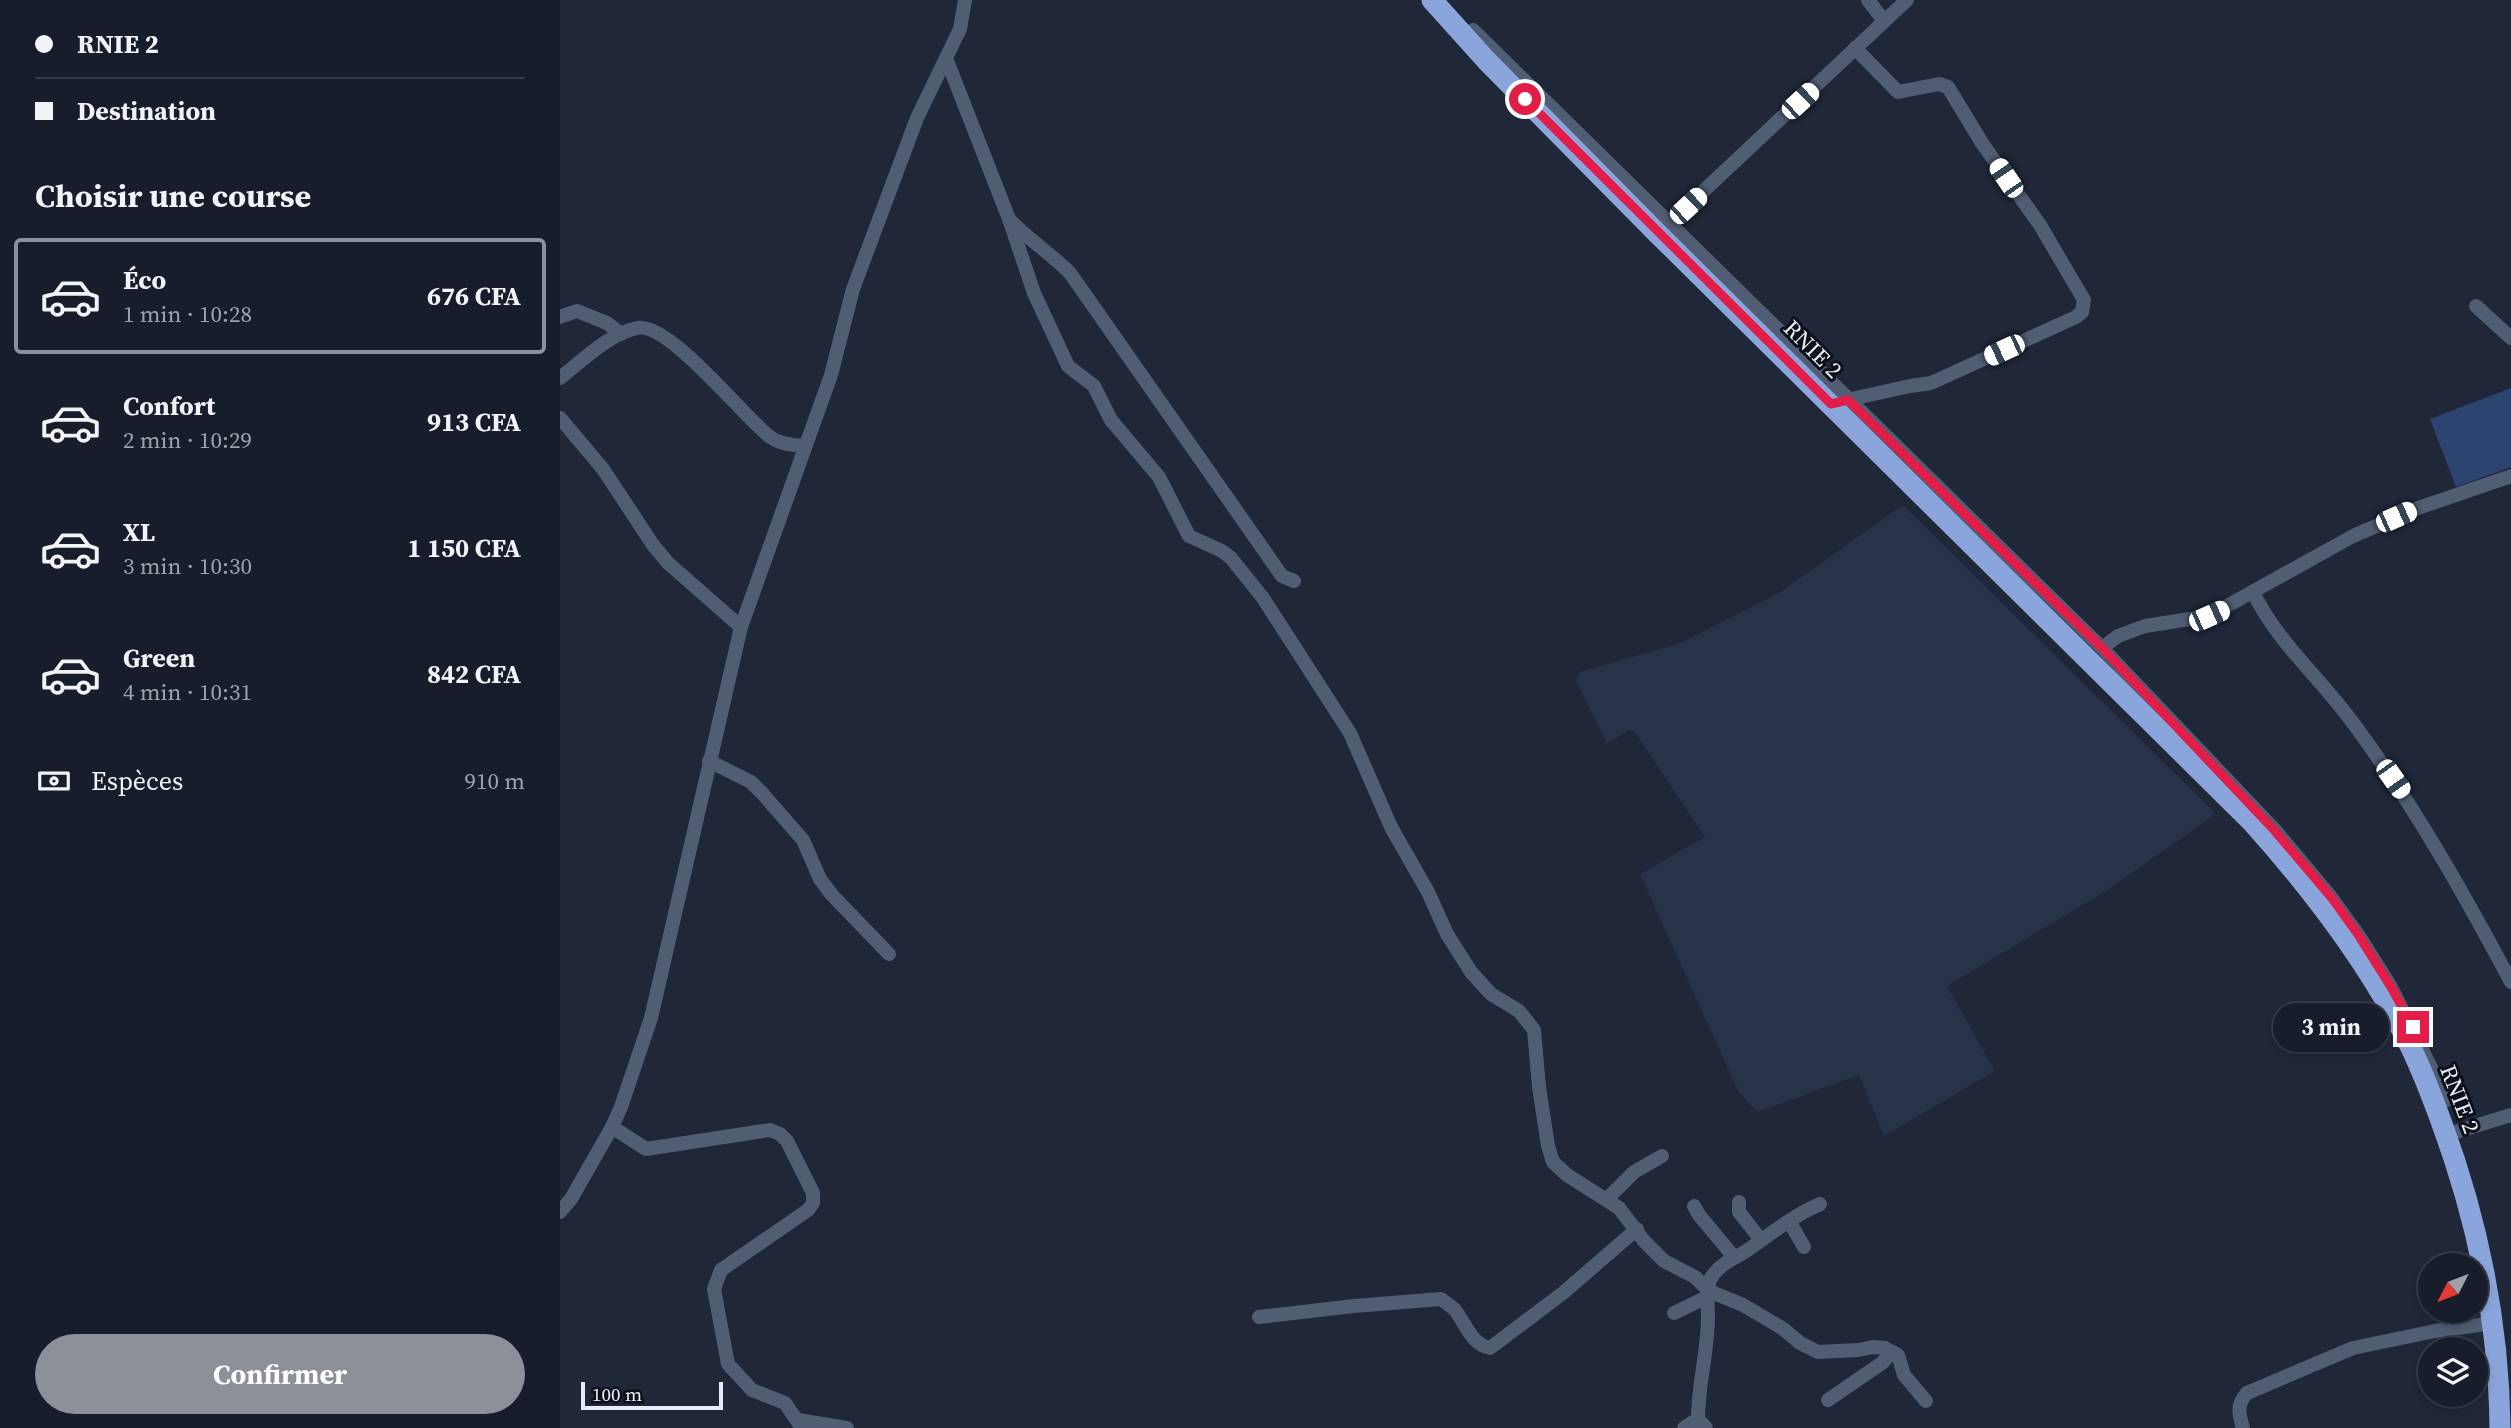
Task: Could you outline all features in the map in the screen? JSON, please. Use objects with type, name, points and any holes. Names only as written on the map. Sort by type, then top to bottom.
[{"type":"highway","name":"RNIE 2","points":[[1432,0],[1486,60],[1664,229],[1840,402],[2252,822],[2296,872],[2351,946],[2407,1038],[2446,1135],[2484,1269],[2493,1324],[2500,1428]]},
{"type":"street","points":[[560,1212],[571,1199],[612,1128],[652,1018],[741,627],[831,374],[853,289],[917,118],[960,29],[965,0]]},
{"type":"street","points":[[1446,0],[1664,229],[1907,0]]},
{"type":"street","points":[[1868,0],[1884,21]]},
{"type":"street","points":[[1840,402],[1931,383],[2076,317],[2084,307],[2084,300],[2040,225],[1982,143],[1948,87],[1939,84],[1898,92],[1856,48]]},
{"type":"street","points":[[946,58],[1009,219],[1034,293],[1068,366],[1094,386],[1111,421],[1159,477],[1189,536],[1231,558],[1263,598],[1350,733],[1391,827],[1428,892],[1447,934],[1471,972],[1491,994],[1519,1012],[1534,1030],[1539,1087],[1553,1162],[1567,1175],[1619,1208],[1644,1241],[1664,1261],[1695,1277],[1708,1294],[1743,1305],[1818,1352],[1885,1348],[1898,1355],[1904,1375],[1926,1401]]},
{"type":"street","points":[[1009,219],[1070,273],[1282,576],[1294,581]]},
{"type":"street","points":[[2476,306],[2511,338]]},
{"type":"street","points":[[560,317],[576,311],[607,323],[621,334]]},
{"type":"street","points":[[560,377],[621,334],[639,327],[658,331],[722,387],[770,437],[787,444],[805,446]]},
{"type":"street","points":[[1840,402],[2102,648],[2274,830],[2345,915],[2391,987],[2447,1100]]},
{"type":"street","points":[[560,418],[603,469],[653,545],[668,563],[741,627]]},
{"type":"street","points":[[2102,648],[2118,636],[2137,628],[2209,616],[2353,536],[2418,508],[2511,475]]},
{"type":"street","points":[[2253,592],[2264,614],[2288,648],[2355,724],[2405,797],[2511,982]]},
{"type":"street","points":[[709,761],[751,782],[762,793],[803,840],[820,879],[832,895],[889,954]]},
{"type":"street","points":[[2446,1135],[2511,1115]]},
{"type":"street","points":[[612,1128],[646,1149],[770,1130],[787,1141],[813,1194],[813,1203],[808,1210],[721,1270],[714,1289],[728,1364],[752,1390],[785,1403],[800,1424],[847,1428]]},
{"type":"street","points":[[1607,1199],[1633,1172],[1662,1156]]},
{"type":"street","points":[[1738,1202],[1739,1212],[1761,1240]]},
{"type":"street","points":[[1684,1428],[1702,1423],[1698,1397],[1707,1342],[1711,1277],[1734,1257],[1750,1249],[1802,1212],[1820,1204]]},
{"type":"street","points":[[1693,1206],[1734,1257]]},
{"type":"street","points":[[1789,1222],[1804,1247]]},
{"type":"street","points":[[1259,1317],[1441,1299],[1454,1309],[1481,1346],[1490,1348],[1563,1293],[1637,1229]]},
{"type":"street","points":[[1674,1313],[1708,1294]]},
{"type":"street","points":[[2243,1428],[2238,1410],[2240,1400],[2247,1393],[2353,1348],[2435,1331],[2493,1324]]},
{"type":"street","points":[[1828,1400],[1882,1363],[1892,1352]]},
{"type":"shaded area","points":[[2511,388],[2511,467],[2456,487],[2430,419]]},
{"type":"shaded area","points":[[1903,505],[2216,814],[2106,891],[1947,986],[1995,1071],[1884,1136],[1859,1075],[1757,1112],[1738,1091],[1640,874],[1705,837],[1635,732],[1628,730],[1607,744],[1576,681],[1580,672],[1681,643],[1776,595]]},
{"type":"route","points":[[1525,99],[1831,404],[1848,400],[2102,648],[2274,830],[2331,897],[2374,959],[2413,1027]]}]
